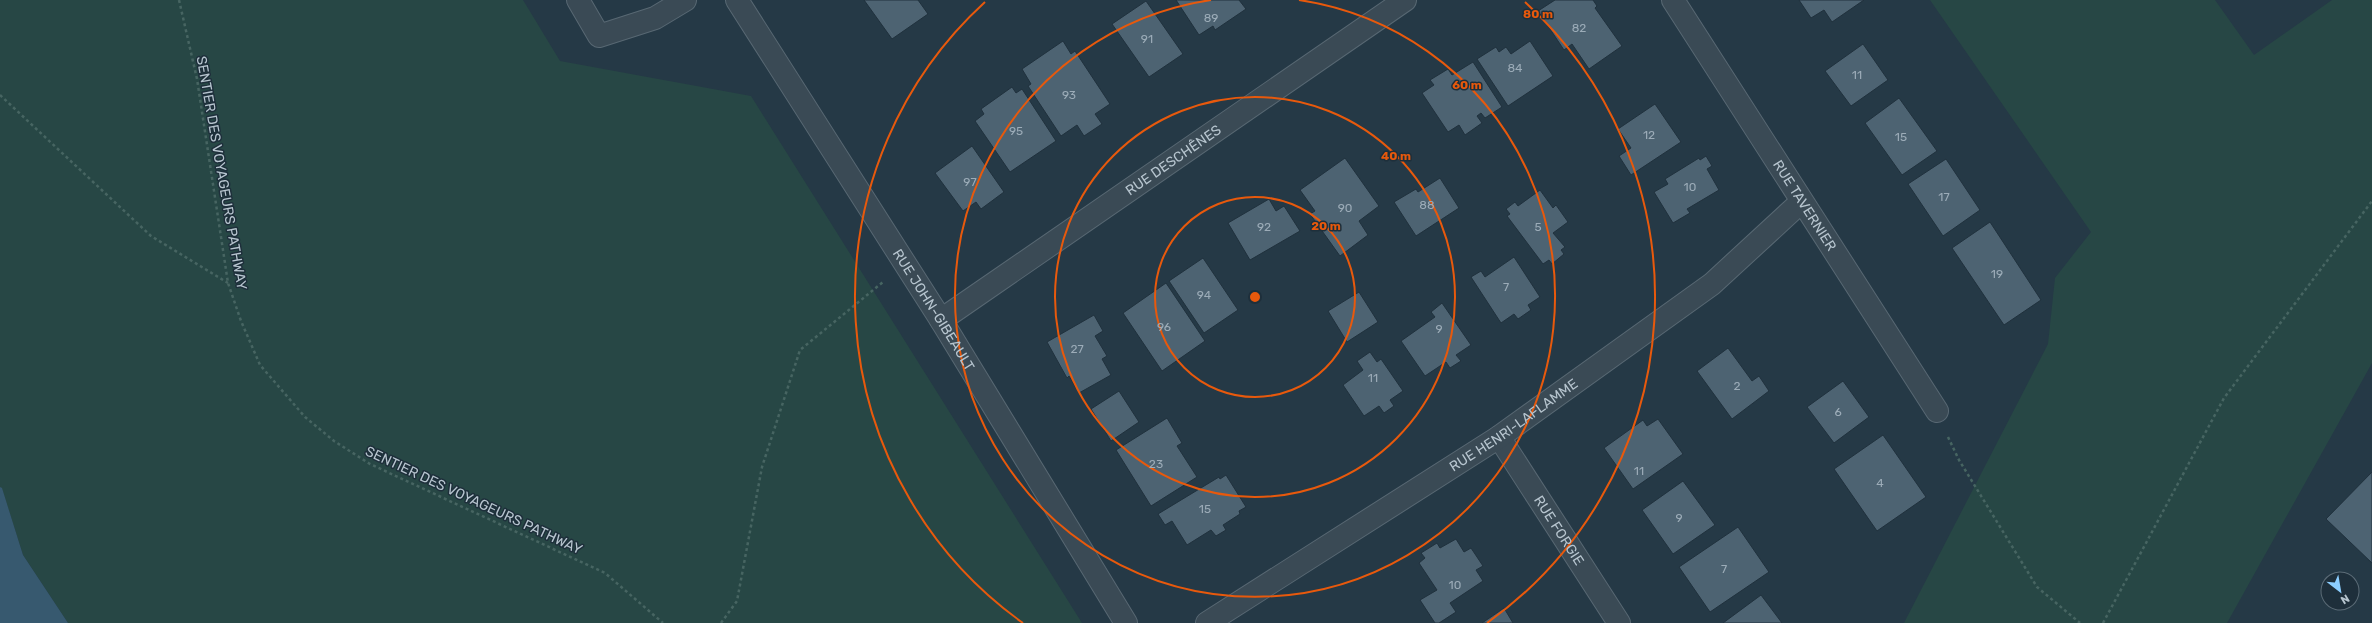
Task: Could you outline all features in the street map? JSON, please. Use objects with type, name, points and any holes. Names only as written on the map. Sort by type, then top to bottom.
[{"type":"street","points":[[578,0],[599,36],[655,18],[686,0]]},
{"type":"street","name":"RUE JOHN-GIBEAULT","points":[[736,0],[941,320],[1126,623]]},
{"type":"street","name":"RUE DESCHÊNES","points":[[941,320],[1405,0]]},
{"type":"street","name":"RUE TAVERNIER","points":[[1673,0],[1801,202],[1937,411]]},
{"type":"street","name":"RUE HENRI-LAFLAMME","points":[[1207,623],[1499,437],[1712,284],[1801,202]]},
{"type":"street","name":"RUE FORGIE","points":[[1499,437],[1619,623]]},
{"type":"path","name":"SENTIER DES VOYAGEURS PATHWAY","points":[[179,0],[197,79],[228,283],[241,321],[260,365],[305,417],[334,441],[370,464],[605,573],[663,623]]},
{"type":"path","points":[[0,96],[150,236],[228,283]]},
{"type":"path","points":[[2103,623],[2224,398],[2372,201]]},
{"type":"path","points":[[721,623],[737,601],[762,467],[800,350],[905,264]]},
{"type":"path","points":[[1937,411],[1959,460],[2036,587],[2080,623]]},
{"type":"green space","points":[[0,0],[523,0],[560,61],[751,96],[1082,623],[68,623],[23,555],[2,489],[0,487]]},
{"type":"green space","points":[[1930,0],[2215,0],[2254,55],[2332,0],[2372,0],[2372,363],[2227,623],[1904,623],[2048,344],[2055,278],[2091,232]]},
{"type":"water","points":[[0,487],[2,488],[23,555],[68,623],[0,623]]},
{"type":"building","points":[[864,0],[918,0],[928,14],[892,39]]},
{"type":"building","points":[[1176,0],[1239,0],[1246,9],[1215,30],[1213,26],[1199,35]]},
{"type":"building","points":[[1555,0],[1593,0],[1597,6],[1595,8],[1622,46],[1589,69],[1572,44],[1564,50],[1538,11]]},
{"type":"building","points":[[1799,0],[1864,0],[1832,22],[1824,10],[1811,18]]},
{"type":"building","points":[[1146,1],[1183,54],[1149,77],[1112,24]]},
{"type":"building","points":[[1063,41],[1071,54],[1075,51],[1110,104],[1095,114],[1102,124],[1084,136],[1077,125],[1061,136],[1028,86],[1031,84],[1022,69]]},
{"type":"building","points":[[1530,41],[1553,76],[1508,106],[1477,59],[1496,47],[1499,52],[1506,47],[1511,54]]},
{"type":"building","points":[[1863,44],[1888,80],[1851,106],[1825,71]]},
{"type":"building","points":[[1473,62],[1502,107],[1485,118],[1481,113],[1477,116],[1482,123],[1465,135],[1459,125],[1448,132],[1422,93],[1434,85],[1430,80],[1448,69],[1452,75]]},
{"type":"building","points":[[1012,87],[1016,93],[1022,89],[1056,141],[1010,172],[975,121],[984,114],[981,109]]},
{"type":"building","points":[[1899,98],[1937,151],[1902,175],[1865,123]]},
{"type":"building","points":[[1655,104],[1681,142],[1631,175],[1619,156],[1631,148],[1618,129]]},
{"type":"building","points":[[972,146],[1004,192],[981,209],[976,202],[963,211],[935,173]]},
{"type":"building","points":[[1706,156],[1712,166],[1707,169],[1719,190],[1687,209],[1690,213],[1673,223],[1654,192],[1668,184],[1665,179],[1699,158],[1700,160]]},
{"type":"building","points":[[1345,158],[1379,206],[1359,221],[1368,235],[1340,256],[1310,214],[1315,211],[1300,190]]},
{"type":"building","points":[[1946,159],[1980,210],[1943,236],[1908,184]]},
{"type":"building","points":[[1440,178],[1459,208],[1416,236],[1394,202],[1416,189],[1418,192]]},
{"type":"building","points":[[1540,190],[1553,208],[1556,205],[1568,222],[1553,233],[1565,247],[1561,250],[1564,254],[1552,264],[1549,260],[1543,264],[1507,216],[1510,214],[1506,209],[1515,202],[1518,206]]},
{"type":"building","points":[[1269,199],[1276,211],[1284,206],[1300,231],[1250,260],[1228,223]]},
{"type":"building","points":[[1990,222],[2041,300],[2004,325],[1952,248]]},
{"type":"building","points":[[1514,257],[1540,297],[1528,305],[1531,310],[1518,319],[1514,314],[1501,323],[1471,277],[1481,271],[1485,277]]},
{"type":"building","points":[[1203,258],[1238,310],[1204,333],[1169,281]]},
{"type":"building","points":[[1166,283],[1205,341],[1162,371],[1123,313]]},
{"type":"building","points":[[1359,292],[1378,322],[1347,342],[1328,311]]},
{"type":"building","points":[[1442,303],[1471,345],[1456,355],[1461,361],[1450,368],[1446,362],[1425,376],[1401,341],[1435,317],[1431,312]]},
{"type":"building","points":[[1094,315],[1103,331],[1095,336],[1107,356],[1102,359],[1111,375],[1079,393],[1069,376],[1067,378],[1047,342]]},
{"type":"building","points":[[1728,348],[1752,381],[1759,376],[1769,391],[1732,419],[1697,371]]},
{"type":"building","points":[[1370,352],[1377,362],[1381,359],[1403,391],[1390,400],[1394,406],[1384,413],[1379,406],[1364,416],[1343,385],[1363,370],[1357,361]]},
{"type":"building","points":[[1843,381],[1869,417],[1834,443],[1807,407]]},
{"type":"building","points":[[1119,391],[1139,422],[1111,441],[1091,409]]},
{"type":"building","points":[[1167,418],[1182,443],[1177,446],[1197,477],[1151,506],[1116,450]]},
{"type":"building","points":[[1658,419],[1683,454],[1633,489],[1604,448],[1643,420],[1647,426]]},
{"type":"building","points":[[1883,435],[1926,497],[1877,531],[1834,469]]},
{"type":"building","points":[[2372,472],[2372,563],[2326,519]]},
{"type":"building","points":[[1226,475],[1246,507],[1239,511],[1240,514],[1223,525],[1226,530],[1216,536],[1211,530],[1187,545],[1172,521],[1165,525],[1158,514],[1219,477],[1220,479]]},
{"type":"building","points":[[1683,481],[1715,525],[1673,554],[1642,510]]},
{"type":"building","points":[[1738,527],[1769,572],[1710,612],[1679,567]]},
{"type":"building","points":[[1456,539],[1464,552],[1471,548],[1483,566],[1476,570],[1483,581],[1450,603],[1456,612],[1439,623],[1435,623],[1420,600],[1437,590],[1419,563],[1425,558],[1421,553],[1437,543],[1440,548]]},
{"type":"building","points":[[1761,595],[1782,623],[1723,623]]},
{"type":"building","points":[[1504,608],[1513,623],[1482,623]]}]
